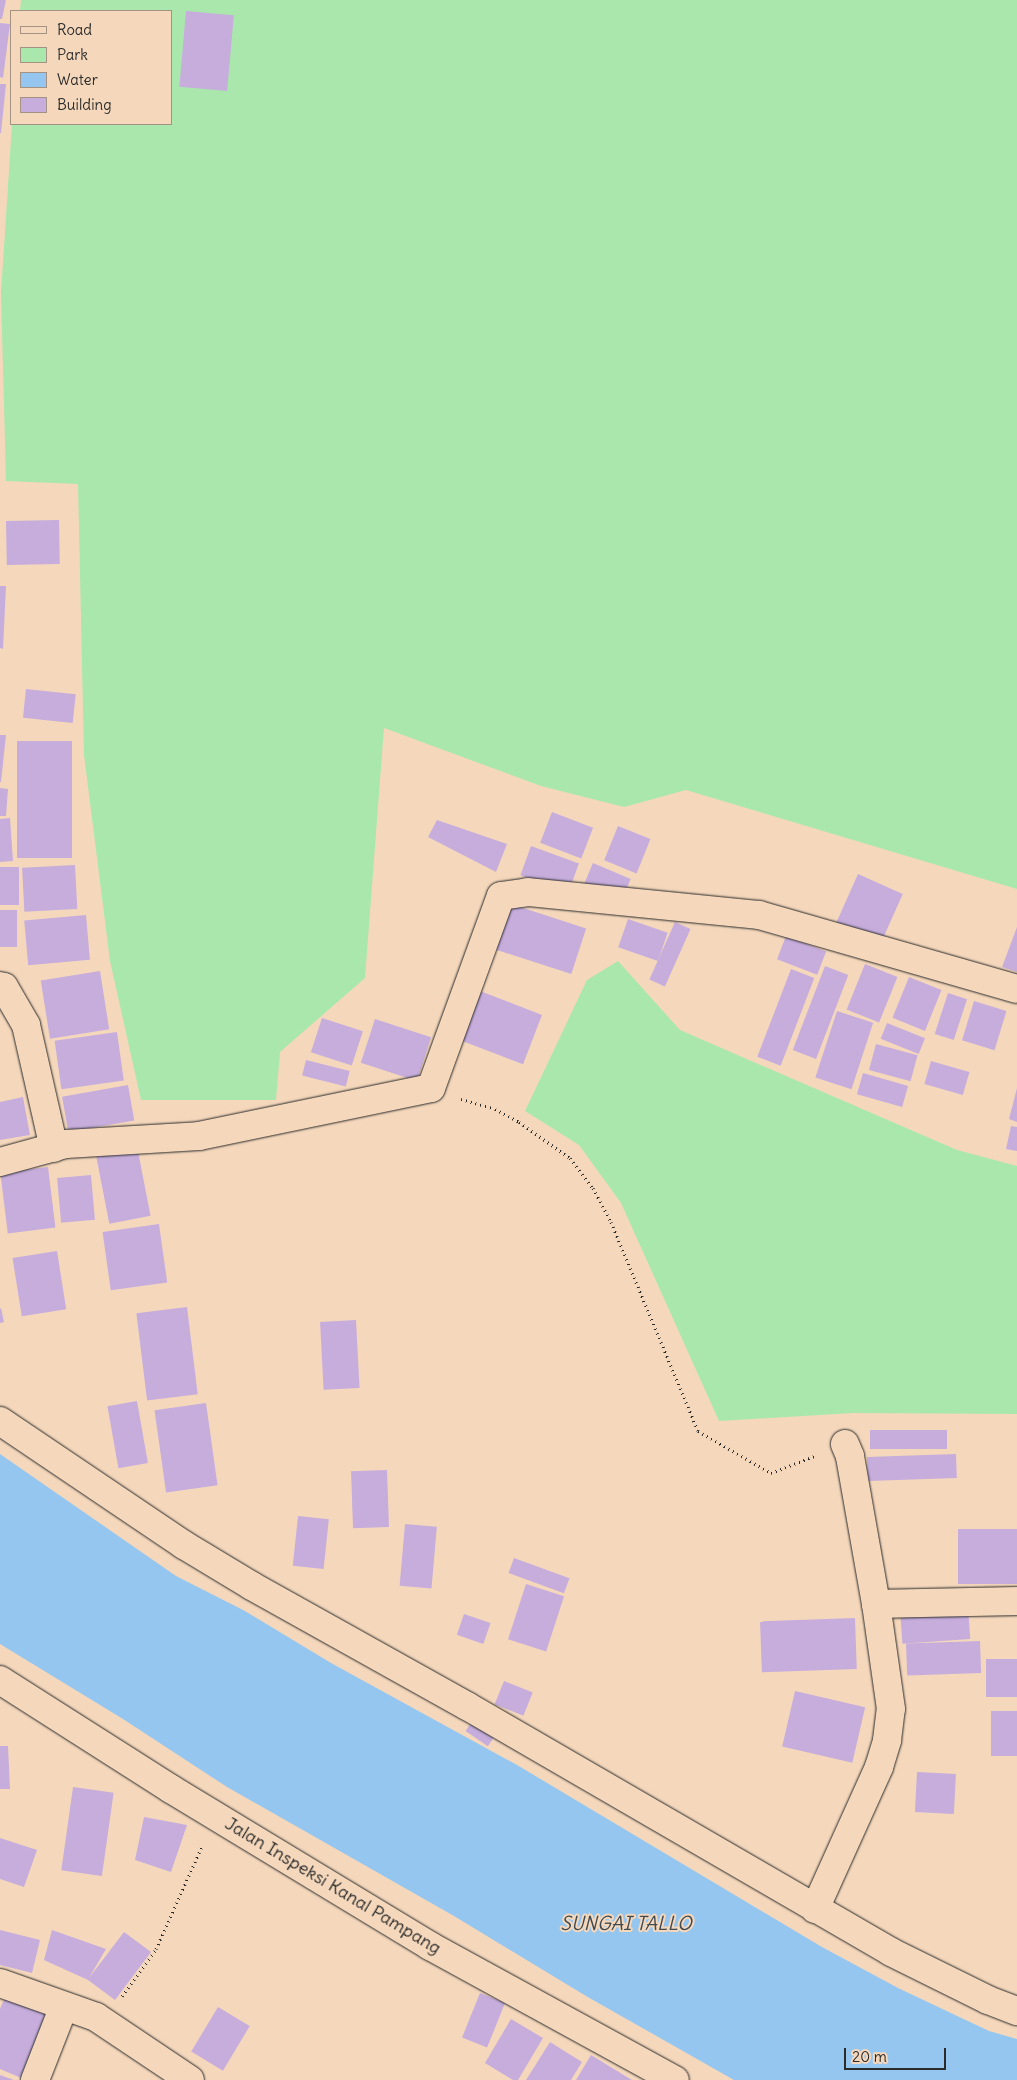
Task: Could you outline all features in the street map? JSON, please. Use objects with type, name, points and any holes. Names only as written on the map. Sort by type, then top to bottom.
[{"type":"street","points":[[0,1162],[66,1144],[199,1136],[431,1088],[501,896],[528,892],[758,915],[1017,989]]},
{"type":"street","points":[[0,986],[4,987],[26,1025],[54,1148]]},
{"type":"street","points":[[0,1421],[184,1545],[252,1586],[467,1706],[815,1909],[945,1980],[1017,2011]]},
{"type":"street","points":[[815,1909],[879,1767],[887,1740],[892,1709],[850,1456],[845,1444]]},
{"type":"street","points":[[876,1604],[1017,1601]]},
{"type":"street","name":"Jalan Inspeksi Kanal Pampang","points":[[0,1680],[216,1816],[430,1946],[675,2080]]},
{"type":"street","points":[[0,1983],[104,2021],[190,2080]]},
{"type":"street","points":[[35,2080],[64,2006]]},
{"type":"path","points":[[431,1088],[495,1109],[519,1122],[570,1158],[593,1188],[611,1222],[698,1431],[771,1473],[845,1444]]},
{"type":"path","points":[[104,2021],[156,1949],[216,1816]]},
{"type":"green space","points":[[21,0],[1017,0],[1017,889],[686,790],[624,807],[541,786],[384,728],[365,978],[280,1052],[276,1100],[141,1100],[110,961],[84,755],[78,484],[6,481],[1,293],[12,125],[172,125],[172,10],[20,10]]},
{"type":"green space","points":[[618,961],[680,1030],[957,1150],[1017,1166],[1017,1414],[853,1413],[719,1421],[621,1203],[579,1145],[525,1111],[587,980]]},
{"type":"water","name":"SUNGAI TALLO","points":[[0,1454],[176,1576],[245,1611],[331,1663],[517,1765],[822,1947],[898,1988],[989,2031],[1017,2039],[1017,2080],[734,2080],[586,1996],[454,1916],[227,1787],[123,1719],[0,1644]]},
{"type":"building","points":[[0,0],[6,0],[2,19],[0,19]]},
{"type":"building","points":[[186,11],[234,15],[227,91],[179,87]]},
{"type":"building","points":[[0,23],[10,24],[3,78],[0,77]]},
{"type":"building","points":[[0,84],[6,84],[1,133],[0,133]]},
{"type":"building","points":[[59,520],[60,564],[7,565],[6,521]]},
{"type":"building","points":[[0,586],[6,586],[3,649],[0,648]]},
{"type":"building","points":[[26,689],[76,694],[73,723],[23,718]]},
{"type":"building","points":[[0,735],[6,735],[1,782],[0,782]]},
{"type":"building","points":[[17,741],[72,741],[72,858],[17,858]]},
{"type":"building","points":[[0,788],[8,789],[6,816],[0,816]]},
{"type":"building","points":[[552,812],[593,828],[581,859],[540,843]]},
{"type":"building","points":[[10,818],[13,861],[0,862],[0,819]]},
{"type":"building","points":[[437,820],[507,844],[496,872],[428,837]]},
{"type":"building","points":[[618,826],[650,839],[637,873],[604,860]]},
{"type":"building","points":[[531,846],[579,863],[568,893],[520,875]]},
{"type":"building","points":[[593,863],[631,879],[621,901],[584,885]]},
{"type":"building","points":[[75,865],[77,909],[24,912],[22,868]]},
{"type":"building","points":[[0,867],[19,867],[19,905],[0,905]]},
{"type":"building","points":[[858,874],[903,894],[878,949],[834,929]]},
{"type":"building","points":[[511,904],[586,928],[571,974],[496,950]]},
{"type":"building","points":[[0,910],[17,910],[17,947],[0,947]]},
{"type":"building","points":[[86,915],[90,960],[28,965],[24,920]]},
{"type":"building","points":[[628,919],[668,933],[658,961],[618,947]]},
{"type":"building","points":[[675,922],[691,929],[665,986],[649,980]]},
{"type":"building","points":[[1017,927],[1017,972],[1002,967]]},
{"type":"building","points":[[786,936],[826,951],[817,975],[777,959]]},
{"type":"building","points":[[865,964],[897,977],[879,1023],[847,1009]]},
{"type":"building","points":[[825,966],[848,975],[816,1059],[793,1050]]},
{"type":"building","points":[[791,969],[814,978],[781,1066],[757,1057]]},
{"type":"building","points":[[100,971],[109,1029],[50,1039],[41,980]]},
{"type":"building","points":[[909,977],[941,990],[925,1031],[893,1018]]},
{"type":"building","points":[[472,988],[542,1015],[523,1064],[453,1037]]},
{"type":"building","points":[[948,993],[967,999],[954,1040],[935,1034]]},
{"type":"building","points":[[974,1001],[1007,1011],[995,1050],[962,1040]]},
{"type":"building","points":[[837,1011],[873,1023],[852,1089],[815,1078]]},
{"type":"building","points":[[322,1018],[363,1031],[352,1066],[311,1052]]},
{"type":"building","points":[[375,1019],[431,1037],[417,1081],[361,1063]]},
{"type":"building","points":[[887,1023],[925,1038],[919,1054],[881,1039]]},
{"type":"building","points":[[117,1032],[124,1081],[61,1089],[55,1041]]},
{"type":"building","points":[[876,1044],[918,1055],[911,1081],[869,1070]]},
{"type":"building","points":[[306,1060],[350,1071],[346,1086],[302,1076]]},
{"type":"building","points":[[931,1061],[969,1072],[963,1095],[924,1084]]},
{"type":"building","points":[[863,1073],[908,1086],[902,1107],[857,1094]]},
{"type":"building","points":[[128,1085],[134,1120],[68,1132],[62,1097]]},
{"type":"building","points":[[1017,1088],[1017,1122],[1009,1119]]},
{"type":"building","points":[[23,1097],[30,1135],[0,1140],[0,1102]]},
{"type":"building","points":[[1011,1126],[1017,1127],[1017,1151],[1006,1149]]},
{"type":"building","points":[[137,1146],[151,1216],[109,1224],[96,1154]]},
{"type":"building","points":[[48,1167],[55,1228],[8,1233],[0,1173]]},
{"type":"building","points":[[91,1175],[95,1220],[61,1223],[57,1178]]},
{"type":"building","points":[[159,1224],[167,1282],[111,1290],[103,1232]]},
{"type":"building","points":[[57,1251],[66,1309],[22,1316],[13,1258]]},
{"type":"building","points":[[187,1307],[198,1394],[147,1401],[136,1313]]},
{"type":"building","points":[[0,1309],[4,1322],[0,1323]]},
{"type":"building","points":[[356,1320],[360,1388],[324,1390],[320,1322]]},
{"type":"building","points":[[137,1401],[148,1463],[118,1468],[107,1406]]},
{"type":"building","points":[[206,1403],[218,1485],[166,1492],[155,1410]]},
{"type":"building","points":[[870,1430],[947,1430],[947,1449],[870,1449]]},
{"type":"building","points":[[956,1454],[957,1478],[868,1481],[867,1457]]},
{"type":"building","points":[[387,1470],[389,1527],[353,1528],[351,1471]]},
{"type":"building","points":[[298,1516],[329,1519],[324,1569],[293,1566]]},
{"type":"building","points":[[405,1524],[437,1527],[431,1589],[400,1586]]},
{"type":"building","points":[[958,1529],[1017,1529],[1017,1584],[958,1584]]},
{"type":"building","points":[[514,1558],[569,1578],[564,1593],[509,1573]]},
{"type":"building","points":[[526,1584],[564,1596],[546,1652],[508,1639]]},
{"type":"building","points":[[968,1607],[970,1639],[902,1644],[900,1612]]},
{"type":"building","points":[[464,1614],[490,1623],[483,1644],[457,1635]]},
{"type":"building","points":[[855,1618],[857,1669],[762,1672],[760,1621]]},
{"type":"building","points":[[980,1641],[981,1673],[907,1676],[906,1644]]},
{"type":"building","points":[[986,1659],[1017,1659],[1017,1697],[986,1697]]},
{"type":"building","points":[[504,1681],[533,1693],[523,1716],[495,1704]]},
{"type":"building","points":[[795,1691],[865,1707],[852,1763],[782,1747]]},
{"type":"building","points":[[991,1711],[1017,1711],[1017,1756],[991,1756]]},
{"type":"building","points":[[475,1717],[497,1732],[488,1746],[465,1731]]},
{"type":"building","points":[[0,1746],[8,1746],[10,1789],[0,1789]]},
{"type":"building","points":[[917,1772],[956,1774],[954,1814],[915,1812]]},
{"type":"building","points":[[73,1787],[114,1793],[102,1876],[61,1870]]},
{"type":"building","points":[[144,1817],[187,1825],[171,1872],[135,1860]]},
{"type":"building","points":[[0,1838],[37,1850],[24,1887],[0,1879]]},
{"type":"building","points":[[0,1930],[40,1940],[32,1973],[0,1965]]},
{"type":"building","points":[[52,1930],[106,1949],[89,1978],[124,1932],[151,1952],[115,2000],[88,1980],[44,1960]]},
{"type":"building","points":[[480,1993],[505,2003],[487,2048],[462,2038]]},
{"type":"building","points":[[5,1997],[56,2018],[26,2080],[0,2069],[0,2009]]},
{"type":"building","points":[[218,2007],[250,2026],[223,2071],[191,2052]]},
{"type":"building","points":[[511,2019],[543,2038],[518,2080],[513,2080],[485,2063]]},
{"type":"building","points":[[550,2042],[582,2062],[571,2080],[526,2080]]},
{"type":"building","points":[[591,2055],[632,2080],[576,2080]]},
{"type":"building","points":[[0,2075],[14,2080],[0,2080]]}]
